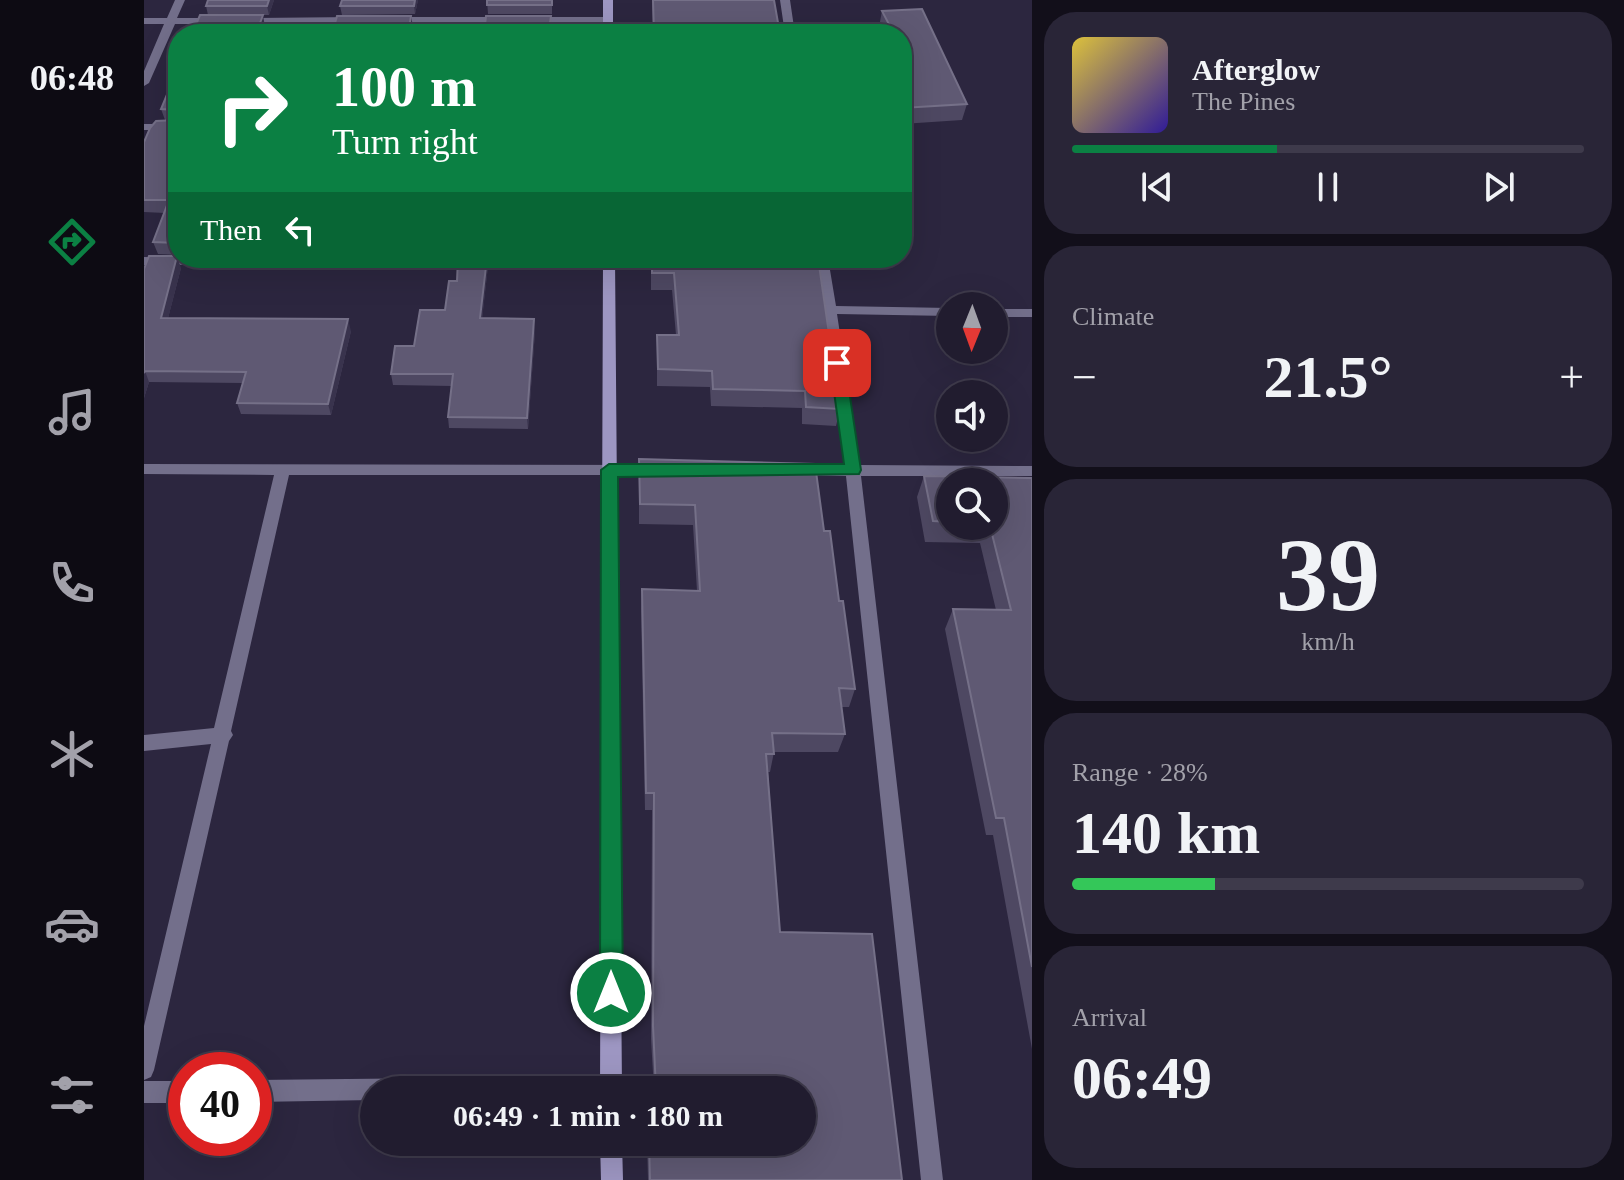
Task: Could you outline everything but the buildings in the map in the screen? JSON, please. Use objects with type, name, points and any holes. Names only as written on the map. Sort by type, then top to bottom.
[{"type":"street","points":[[170,24],[180,0]]},
{"type":"street","points":[[608,0],[608,24]]},
{"type":"street","points":[[785,0],[789,24]]},
{"type":"street","points":[[144,21],[608,20]]},
{"type":"street","points":[[144,83],[168,28]]},
{"type":"street","points":[[144,127],[168,127]]},
{"type":"street","points":[[144,261],[168,261]]},
{"type":"street","points":[[609,268],[611,1076]]},
{"type":"street","points":[[824,268],[853,470],[932,1180]]},
{"type":"street","points":[[830,310],[936,312]]},
{"type":"street","points":[[1008,313],[1032,313]]},
{"type":"street","points":[[144,469],[670,470]]},
{"type":"street","points":[[144,1070],[224,735],[283,469]]},
{"type":"street","points":[[777,470],[1032,471]]},
{"type":"street","points":[[144,743],[224,735]]},
{"type":"street","points":[[272,1091],[360,1090]]},
{"type":"street","points":[[144,1092],[168,1092]]},
{"type":"street","points":[[611,1156],[612,1180]]},
{"type":"route","points":[[611,993],[609,470],[853,470],[837,363]]}]
